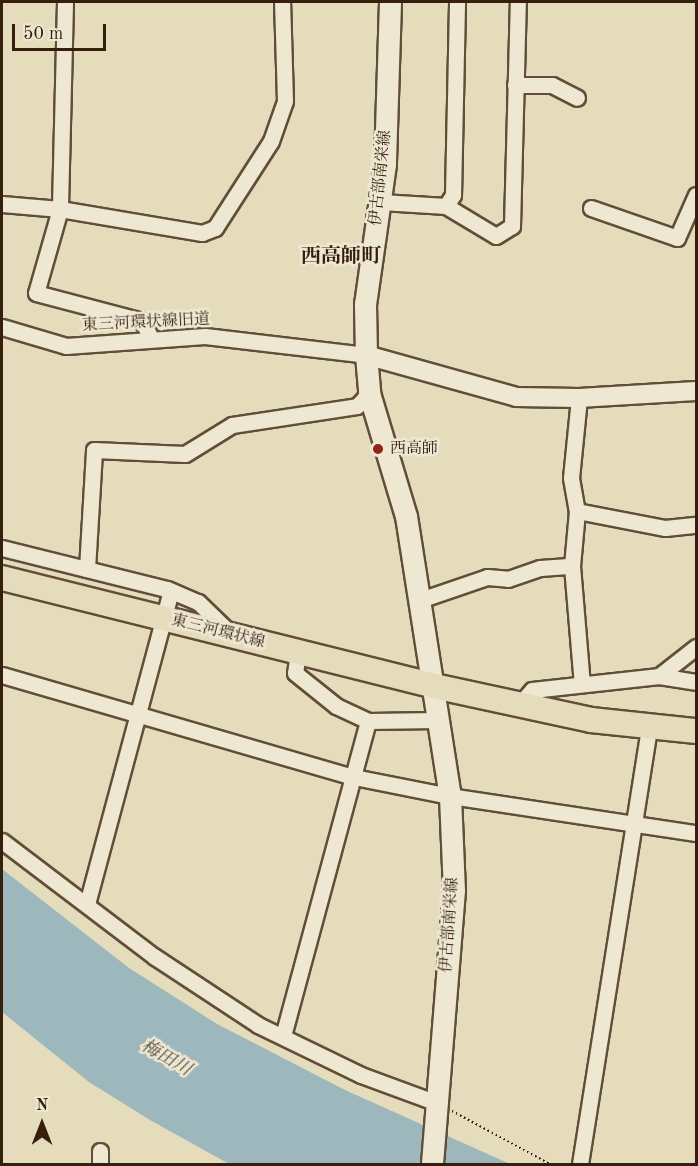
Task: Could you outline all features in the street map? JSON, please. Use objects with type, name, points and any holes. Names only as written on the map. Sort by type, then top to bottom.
[{"type":"main road","name":"伊古部南栄線","points":[[366,355],[365,304],[386,164],[390,2]]},
{"type":"main road","points":[[366,355],[369,393],[406,516],[434,686]]},
{"type":"main road","name":"東三河環状線","points":[[2,578],[434,686],[519,705],[591,720],[649,728],[696,731]]},
{"type":"main road","name":"伊古部南栄線","points":[[432,1164],[454,890],[450,796],[434,686]]},
{"type":"street","points":[[65,2],[60,208],[36,293],[142,321],[151,338]]},
{"type":"street","points":[[2,204],[60,208],[202,232],[215,228],[271,141],[285,101],[282,2]]},
{"type":"street","points":[[446,206],[453,195],[458,2]]},
{"type":"street","points":[[381,202],[446,206],[496,236],[512,226],[518,2]]},
{"type":"street","points":[[515,85],[552,85],[577,98]]},
{"type":"street","points":[[591,208],[677,238],[696,195]]},
{"type":"street","name":"東三河環状線旧道","points":[[2,327],[66,346],[151,338],[205,336],[366,355]]},
{"type":"street","points":[[366,355],[498,393],[579,398],[696,391]]},
{"type":"street","points":[[87,569],[94,450],[185,454],[232,425],[357,406],[369,393]]},
{"type":"street","points":[[579,398],[571,478],[577,511],[572,566],[582,684]]},
{"type":"street","points":[[577,511],[665,528],[696,525]]},
{"type":"street","points":[[2,548],[171,591],[198,602],[232,635]]},
{"type":"street","points":[[420,600],[487,577],[508,579],[540,568],[572,566]]},
{"type":"street","points":[[87,904],[166,620],[171,591]]},
{"type":"street","points":[[659,676],[696,647]]},
{"type":"street","points":[[298,652],[295,673],[336,706],[368,721],[438,720]]},
{"type":"street","points":[[2,675],[354,777],[450,796],[696,834]]},
{"type":"street","points":[[519,705],[532,690],[659,676],[696,682]]},
{"type":"street","points":[[283,1036],[368,721]]},
{"type":"street","points":[[580,1164],[636,824],[649,728]]},
{"type":"street","points":[[2,841],[155,957],[258,1025],[361,1075],[437,1103]]},
{"type":"path","points":[[437,1103],[550,1164]]},
{"type":"water","name":"梅田川","points":[[2,869],[129,968],[217,1024],[345,1090],[510,1164],[229,1164],[150,1120],[89,1082],[2,1012]]},
{"type":"place","name":"西高師","points":[[378,449]]},
{"type":"district","name":"西高師町","points":[[341,257]]}]
